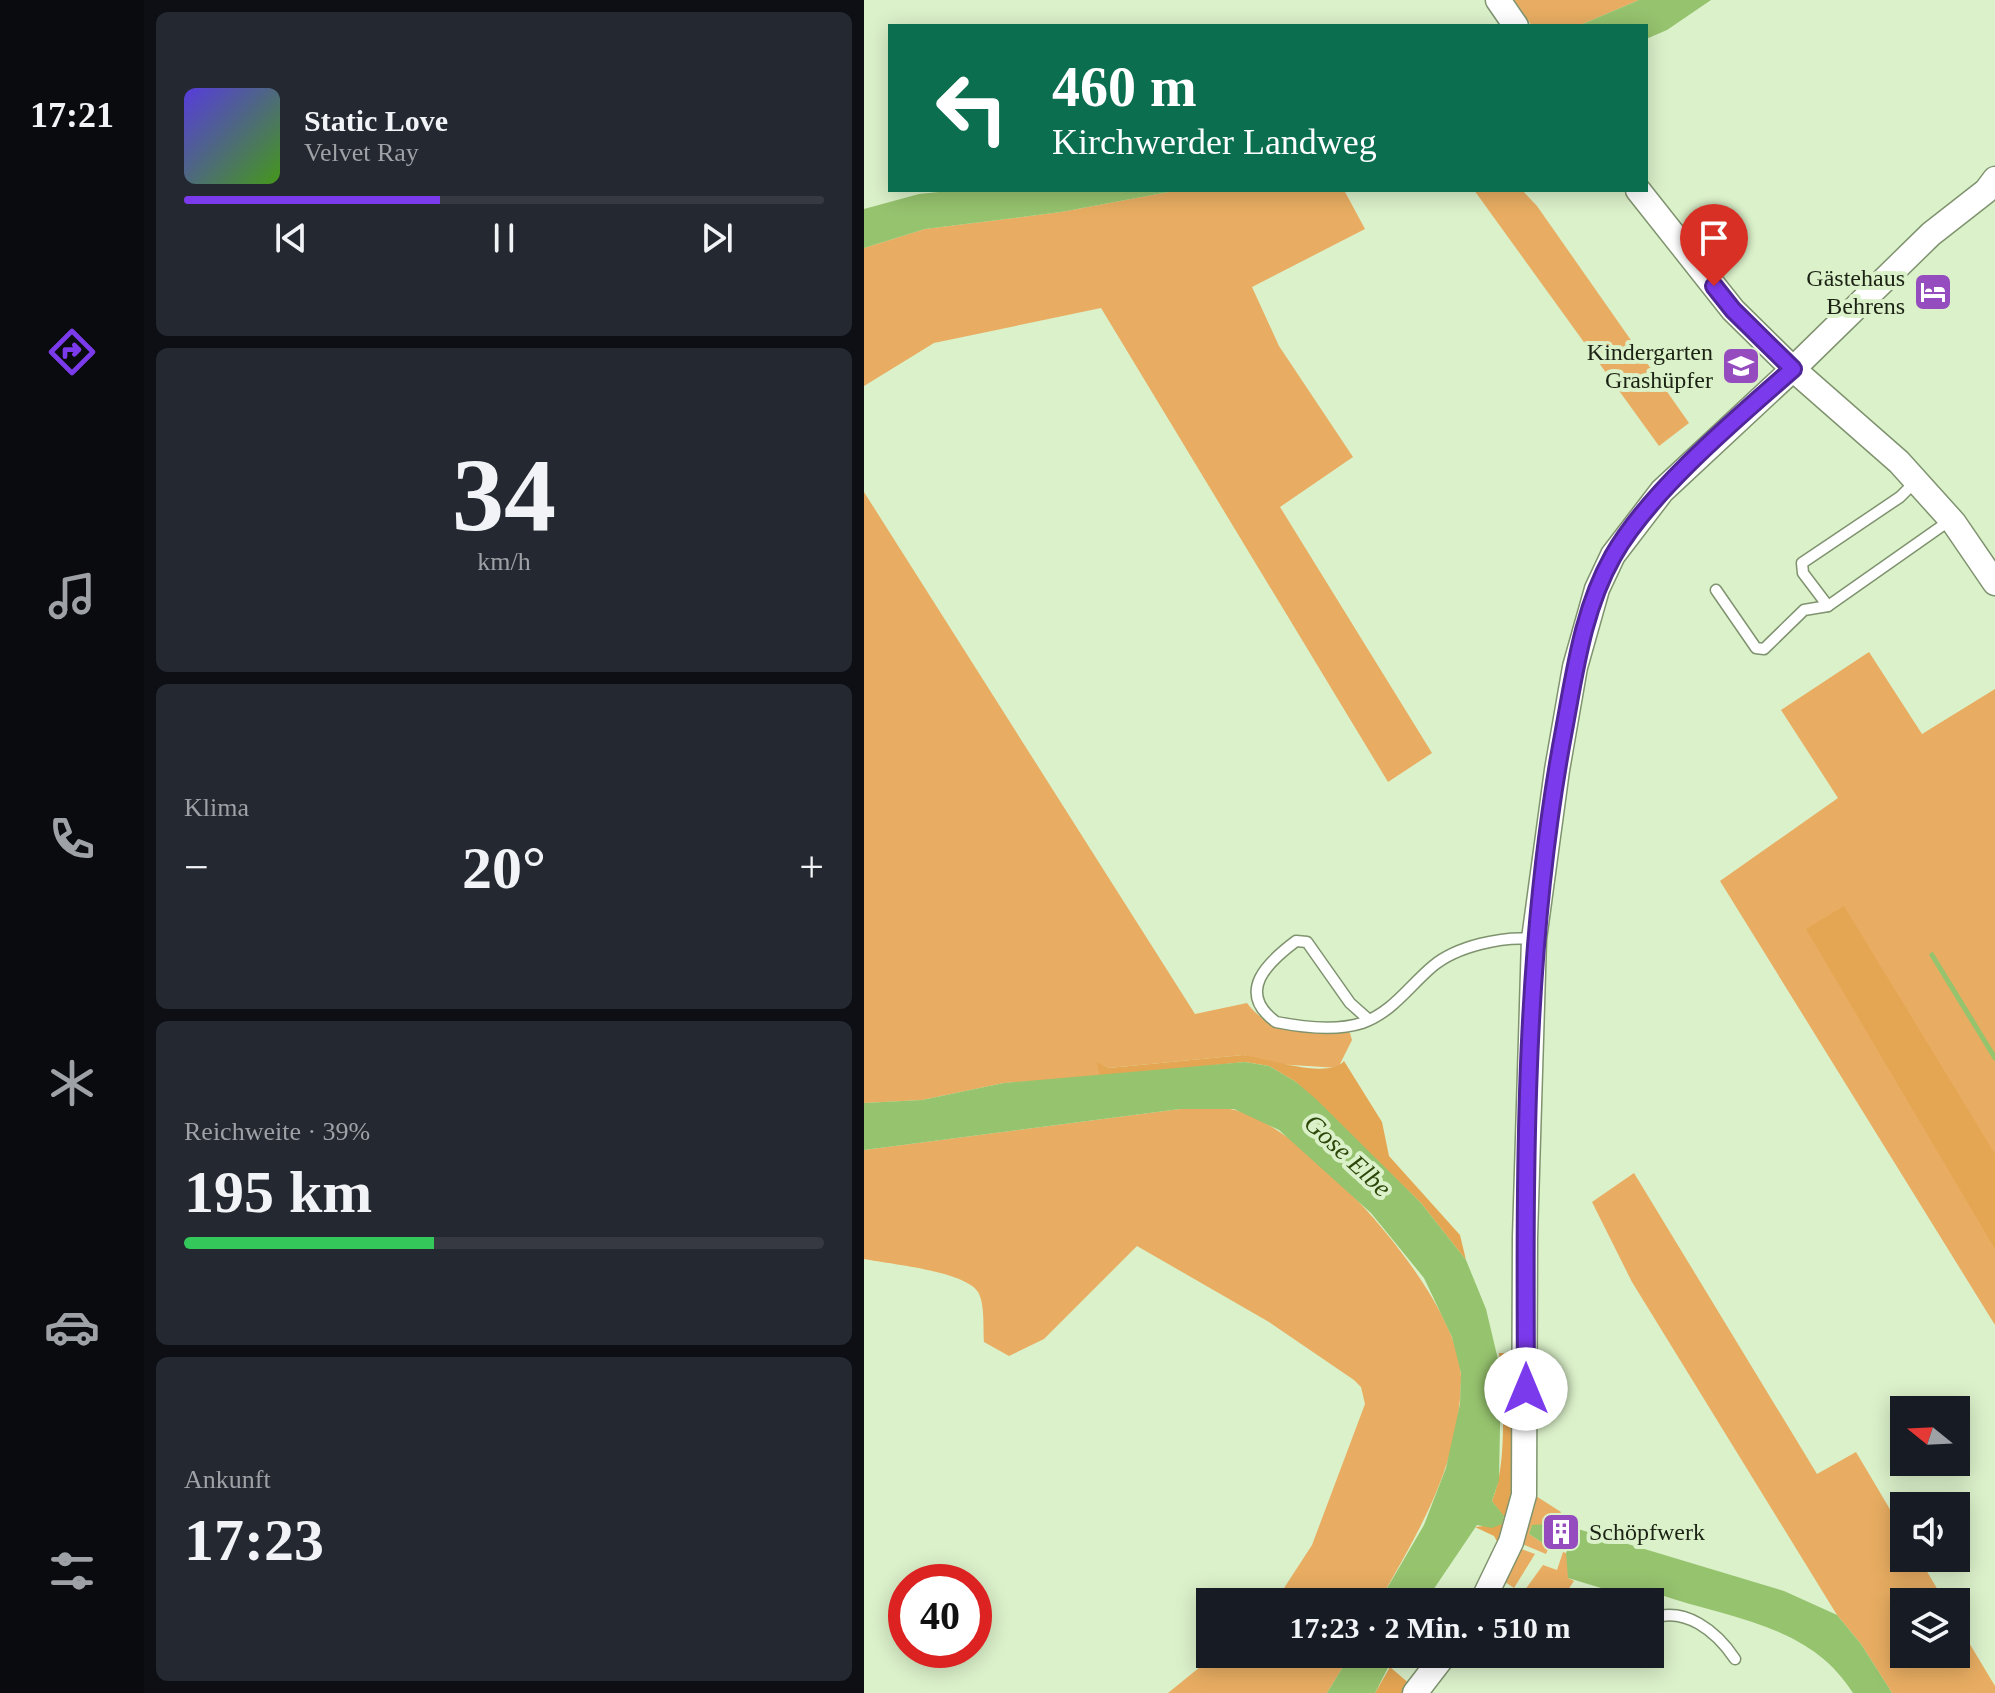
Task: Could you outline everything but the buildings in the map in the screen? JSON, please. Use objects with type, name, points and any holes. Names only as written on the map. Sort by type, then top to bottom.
[{"type":"street","points":[[1498,0],[1515,24]]},
{"type":"street","points":[[1489,1588],[1517,1525],[1526,1477],[1525,1237],[1534,939],[1575,667],[1597,589],[1613,555],[1662,491],[1931,234],[1986,191],[1995,179]]},
{"type":"street","points":[[1640,192],[1733,310],[1916,481],[1951,520],[1995,583]]},
{"type":"street","points":[[1415,1693],[1434,1668]]},
{"type":"lane","points":[[1828,606],[1803,573],[1802,563],[1900,497],[1916,481]]},
{"type":"lane","points":[[1716,590],[1756,648],[1764,649],[1804,610],[1828,606],[1951,520]]},
{"type":"lane","points":[[1368,1019],[1350,1003],[1307,942],[1296,941],[1269,962],[1260,976],[1257,990],[1260,1005],[1276,1022],[1340,1026],[1368,1019],[1400,999],[1446,957],[1518,938],[1534,939]]},
{"type":"lane","points":[[1664,1615],[1680,1615],[1720,1636],[1735,1659]]},
{"type":"shaded area","points":[[1514,0],[1639,0],[1583,24],[1531,24]]},
{"type":"shaded area","points":[[1168,192],[1345,192],[1365,229],[1252,287],[1279,346],[1353,457],[1280,507],[1432,753],[1388,782],[1101,308],[934,343],[864,386],[864,248],[925,229],[1061,212]]},
{"type":"shaded area","points":[[1475,192],[1524,192],[1537,206],[1689,423],[1659,446]]},
{"type":"shaded area","points":[[864,492],[1195,1014],[1247,1003],[1256,1013],[1279,1025],[1345,1031],[1350,1033],[1352,1040],[1338,1068],[1276,1064],[1243,1055],[1109,1068],[1098,1063],[1099,1077],[1004,1083],[922,1100],[864,1103]]},
{"type":"shaded area","points":[[1869,652],[1922,734],[1995,689],[1995,1325],[1720,881],[1838,798],[1781,710]]},
{"type":"shaded area","points":[[1844,906],[1995,1154],[1995,1249],[1806,929]]},
{"type":"shaded area","points":[[1243,1055],[1311,1068],[1336,1066],[1344,1061],[1382,1122],[1389,1156],[1460,1235],[1466,1260],[1421,1203],[1296,1082],[1269,1066],[1245,1062],[1099,1077],[1097,1062],[1109,1068]]},
{"type":"shaded area","points":[[1215,1108],[1235,1110],[1266,1123],[1302,1148],[1376,1221],[1409,1263],[1437,1305],[1455,1345],[1461,1378],[1454,1440],[1423,1522],[1387,1588],[1284,1588],[1312,1545],[1365,1404],[1361,1387],[1354,1380],[1269,1322],[1137,1246],[1044,1339],[1009,1356],[984,1342],[982,1303],[978,1292],[970,1285],[943,1274],[864,1259],[864,1150],[1180,1109]]},
{"type":"shaded area","points":[[1634,1173],[1817,1474],[1856,1452],[1890,1509],[1890,1572],[1927,1572],[1937,1588],[1890,1588],[1890,1668],[1970,1668],[1970,1644],[1995,1686],[1995,1693],[1892,1693],[1861,1644],[1837,1615],[1632,1282],[1592,1202]]},
{"type":"shaded area","points":[[1499,1353],[1518,1353],[1518,1483],[1498,1543],[1494,1536],[1475,1527],[1502,1524],[1504,1517],[1492,1501],[1502,1449]]},
{"type":"shaded area","points":[[1536,1496],[1561,1512],[1556,1526],[1532,1526],[1529,1534],[1549,1547],[1546,1554],[1522,1544]]},
{"type":"shaded area","points":[[1519,1548],[1535,1554],[1514,1588],[1505,1582]]},
{"type":"shaded area","points":[[1563,1552],[1569,1554],[1568,1578],[1574,1581],[1569,1588],[1526,1588],[1543,1565],[1557,1570]]},
{"type":"shaded area","points":[[1199,1668],[1342,1668],[1327,1693],[1168,1693]]},
{"type":"shaded area","points":[[1389,1668],[1411,1685],[1406,1693],[1375,1693]]},
{"type":"water","points":[[1639,0],[1711,0],[1667,30],[1648,38],[1648,24],[1583,24]]},
{"type":"water","points":[[1168,192],[1061,212],[925,229],[864,248],[864,209],[919,194]]},
{"type":"water","name":"Gose Elbe","points":[[1245,1062],[1269,1066],[1296,1082],[1316,1099],[1421,1203],[1466,1260],[1486,1309],[1501,1372],[1499,1480],[1492,1501],[1504,1516],[1502,1524],[1492,1528],[1477,1525],[1434,1588],[1387,1588],[1424,1525],[1446,1468],[1460,1404],[1461,1373],[1452,1337],[1424,1278],[1371,1213],[1279,1130],[1234,1109],[1180,1109],[864,1150],[864,1103],[922,1100],[1004,1083]]},
{"type":"water","points":[[1532,1525],[1556,1526],[1549,1547],[1529,1534]]},
{"type":"water","points":[[1578,1529],[1784,1591],[1837,1615],[1861,1644],[1892,1693],[1853,1693],[1835,1670],[1815,1652],[1791,1638],[1740,1618],[1664,1596],[1664,1588],[1601,1588],[1568,1578],[1566,1553]]},
{"type":"water","points":[[1342,1668],[1388,1668],[1375,1693],[1327,1693]]},
{"type":"waterway","points":[[1932,955],[1995,1058]]},
{"type":"place","name":"Gästehaus Behrens","points":[[1933,292]]},
{"type":"place","name":"Kindergarten Grashüpfer","points":[[1741,366]]},
{"type":"place","name":"Schöpfwerk","points":[[1561,1532]]},
{"type":"route","points":[[1526,1389],[1525,1237],[1534,939],[1557,770],[1585,627],[1597,589],[1613,555],[1632,528],[1662,491],[1793,369],[1733,310],[1714,286]]}]
